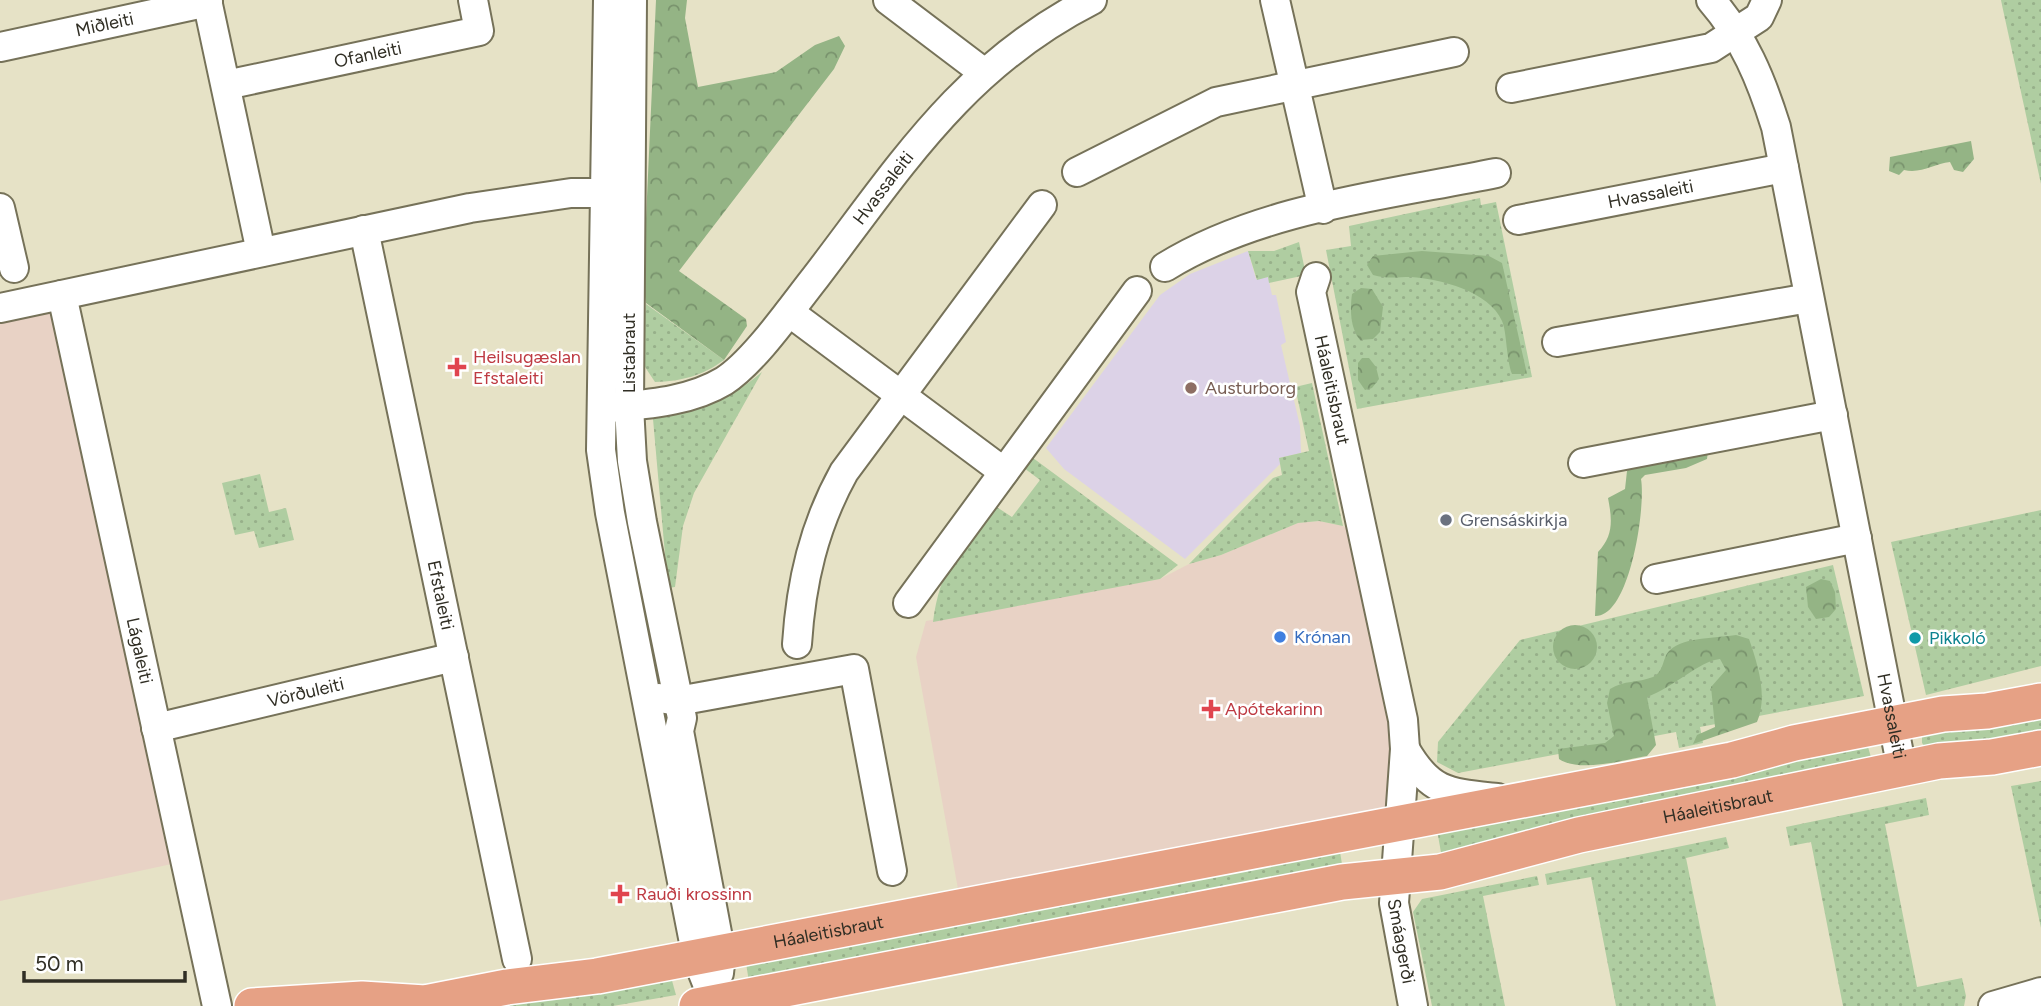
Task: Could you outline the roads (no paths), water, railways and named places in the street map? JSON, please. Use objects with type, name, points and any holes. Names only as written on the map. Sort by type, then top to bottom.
[{"type":"main road","name":"Háaleitisbraut","points":[[252,1006],[362,999],[425,1003],[506,987],[597,976],[1758,755],[1794,743],[2041,701]]},
{"type":"main road","name":"Háaleitisbraut","points":[[709,1005],[1342,882],[1482,863],[1579,835],[1902,769],[2041,748]]},
{"type":"street","name":"Ofanleiti","points":[[226,85],[479,32],[473,0]]},
{"type":"street","name":"Listabraut","points":[[608,0],[632,461],[681,718],[679,731],[709,956],[709,1005]]},
{"type":"street","name":"Listabraut","points":[[632,0],[599,409],[601,450],[610,513],[646,696],[709,956]]},
{"type":"street","points":[[888,0],[984,72]]},
{"type":"street","name":"Hvassaleiti","points":[[599,409],[691,396],[726,380],[741,367],[789,312],[911,150],[984,72],[1040,30],[1092,0]]},
{"type":"street","points":[[1275,0],[1297,85],[1323,209]]},
{"type":"street","name":"Hvassaleiti","points":[[1711,0],[1737,33],[1765,91],[1784,169],[1902,769]]},
{"type":"street","points":[[1511,88],[1712,48],[1759,17],[1767,0]]},
{"type":"street","points":[[208,1],[261,252]]},
{"type":"street","name":"Miðleiti","points":[[0,47],[208,1]]},
{"type":"street","points":[[1077,172],[1216,102],[1454,52]]},
{"type":"street","name":"Hvassaleiti","points":[[1518,220],[1784,169]]},
{"type":"street","points":[[1165,267],[1220,237],[1323,209],[1496,173]]},
{"type":"street","points":[[0,308],[514,200],[617,193]]},
{"type":"street","points":[[797,644],[806,566],[819,524],[844,471],[1042,205]]},
{"type":"street","points":[[0,208],[14,268]]},
{"type":"street","name":"Efstaleiti","points":[[364,230],[517,959]]},
{"type":"street","name":"Háaleitisbraut","points":[[1317,277],[1311,292],[1403,720],[1405,748],[1396,876]]},
{"type":"street","points":[[908,603],[1136,291]]},
{"type":"street","name":"Lágaleiti","points":[[62,295],[217,1006]]},
{"type":"street","points":[[1557,342],[1810,298]]},
{"type":"street","points":[[789,312],[1004,471]]},
{"type":"street","points":[[1583,463],[1833,415]]},
{"type":"street","points":[[1656,579],[1857,538]]},
{"type":"street","name":"Vörðuleiti","points":[[156,728],[454,657]]},
{"type":"street","points":[[646,696],[678,701],[854,669],[892,871]]},
{"type":"street","name":"Háaleitisbraut","points":[[1405,748],[1417,769],[1442,790],[1517,800]]},
{"type":"street","name":"Smáagerði","points":[[1396,876],[1395,912],[1413,1006]]},
{"type":"street","points":[[1993,1006],[2041,992]]},
{"type":"place","name":"Heilsugæslan Efstaleiti","points":[[457,367]]},
{"type":"place","name":"Austurborg","points":[[1191,388]]},
{"type":"place","name":"Grensáskirkja","points":[[1446,520]]},
{"type":"place","name":"Krónan","points":[[1280,637]]},
{"type":"place","name":"Pikkoló","points":[[1915,638]]},
{"type":"place","name":"Apótekarinn","points":[[1211,709]]},
{"type":"place","name":"Rauði krossinn","points":[[620,894]]}]
